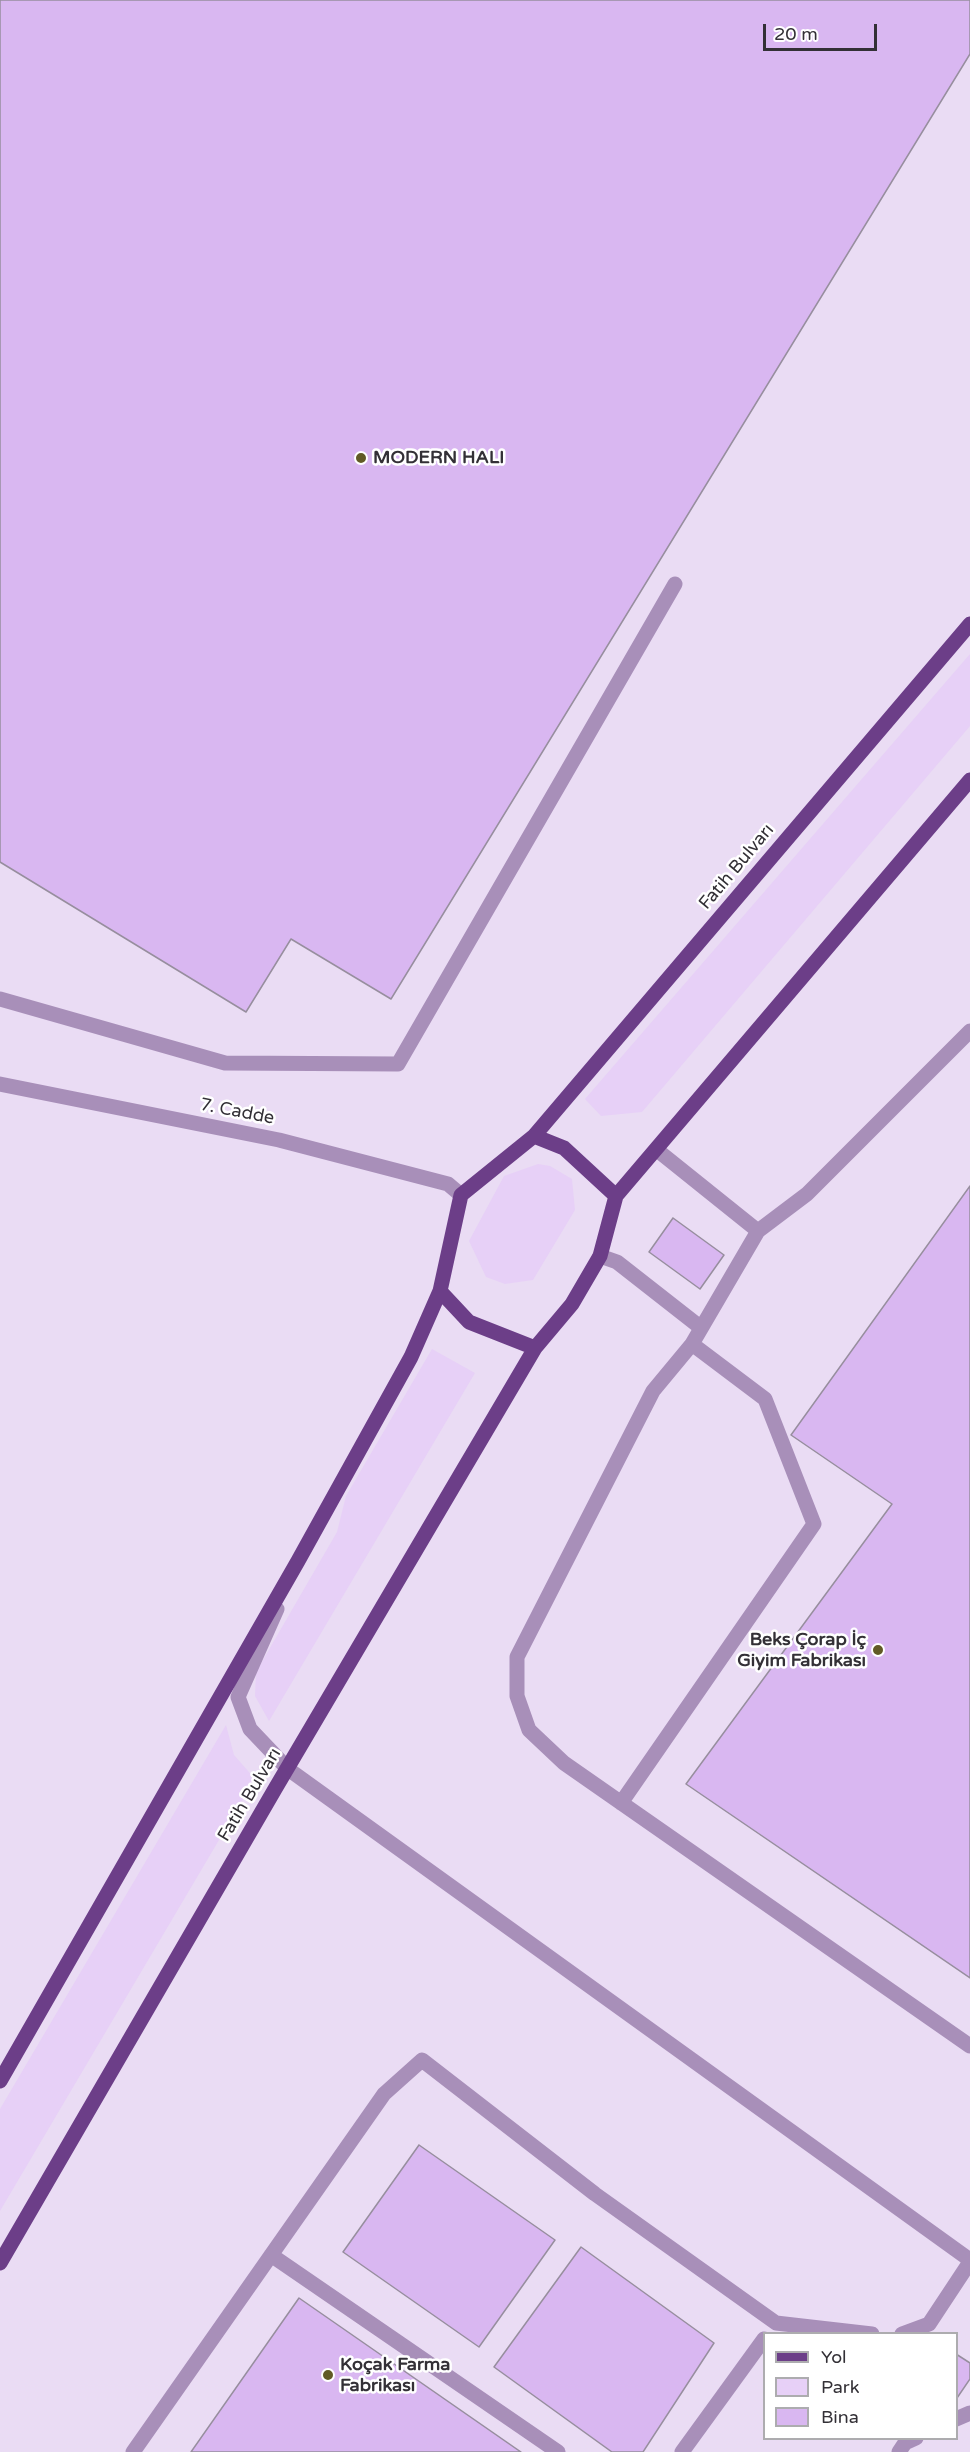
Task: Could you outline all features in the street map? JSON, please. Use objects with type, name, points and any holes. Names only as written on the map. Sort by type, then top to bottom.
[{"type":"main road","name":"Fatih Bulvarı","points":[[461,1195],[534,1136],[970,624]]},
{"type":"main road","name":"Fatih Bulvarı","points":[[0,2263],[535,1348],[572,1304],[600,1256],[616,1196],[970,780]]},
{"type":"main road","points":[[534,1136],[564,1148],[616,1196]]},
{"type":"main road","points":[[0,2081],[298,1561],[411,1357],[440,1291],[461,1195]]},
{"type":"main road","points":[[440,1291],[469,1322],[535,1348]]},
{"type":"street","points":[[0,999],[225,1063],[398,1064],[675,584]]},
{"type":"street","points":[[970,1030],[807,1194],[758,1231],[692,1344],[652,1391],[517,1657],[517,1696],[529,1730],[564,1763],[970,2046]]},
{"type":"street","name":"7. Cadde","points":[[0,1084],[279,1140],[448,1184],[461,1195]]},
{"type":"street","points":[[657,1150],[758,1231]]},
{"type":"street","points":[[600,1256],[617,1262],[700,1327]]},
{"type":"street","points":[[621,1803],[814,1524],[765,1399],[692,1344]]},
{"type":"street","points":[[298,1561],[238,1697],[250,1729],[288,1769],[970,2261],[929,2324],[907,2332]]},
{"type":"street","points":[[133,2452],[384,2094],[422,2060],[773,2328],[839,2332]]},
{"type":"street","points":[[271,2255],[558,2452]]},
{"type":"street","points":[[682,2452],[763,2342]]},
{"type":"street","points":[[899,2452],[906,2443],[914,2440]]},
{"type":"shaded area","points":[[0,0],[970,0],[970,2452],[0,2452]]},
{"type":"green space","points":[[970,654],[970,726],[642,1112],[601,1116],[585,1099]]},
{"type":"green space","points":[[538,1164],[550,1166],[572,1179],[575,1210],[533,1280],[505,1284],[486,1277],[469,1241],[504,1176]]},
{"type":"green space","points":[[432,1349],[475,1373],[269,1721],[255,1696],[256,1672],[337,1532],[346,1496]]},
{"type":"green space","points":[[226,1725],[234,1755],[255,1779],[0,2211],[0,2109]]},
{"type":"building","name":"MODERN HALI","points":[[0,0],[970,0],[970,54],[391,999],[291,939],[246,1012],[0,862]]},
{"type":"building","name":"Beks Çorap İç Giyim Fabrikası","points":[[970,1186],[970,1978],[686,1784],[892,1504],[791,1435]]},
{"type":"building","points":[[673,1218],[724,1255],[700,1289],[649,1252]]},
{"type":"building","points":[[419,2145],[555,2240],[479,2347],[343,2252]]},
{"type":"building","points":[[581,2247],[714,2343],[643,2452],[612,2452],[494,2367]]},
{"type":"building","name":"Koçak Farma Fabrikası","points":[[299,2298],[521,2452],[191,2452]]},
{"type":"building","points":[[958,2355],[970,2363],[970,2379],[958,2397]]},
{"type":"place","name":"MODERN HALI","points":[[361,458]]},
{"type":"place","name":"Beks Çorap İç Giyim Fabrikası","points":[[878,1650]]},
{"type":"place","name":"Koçak Farma Fabrikası","points":[[328,2375]]}]
